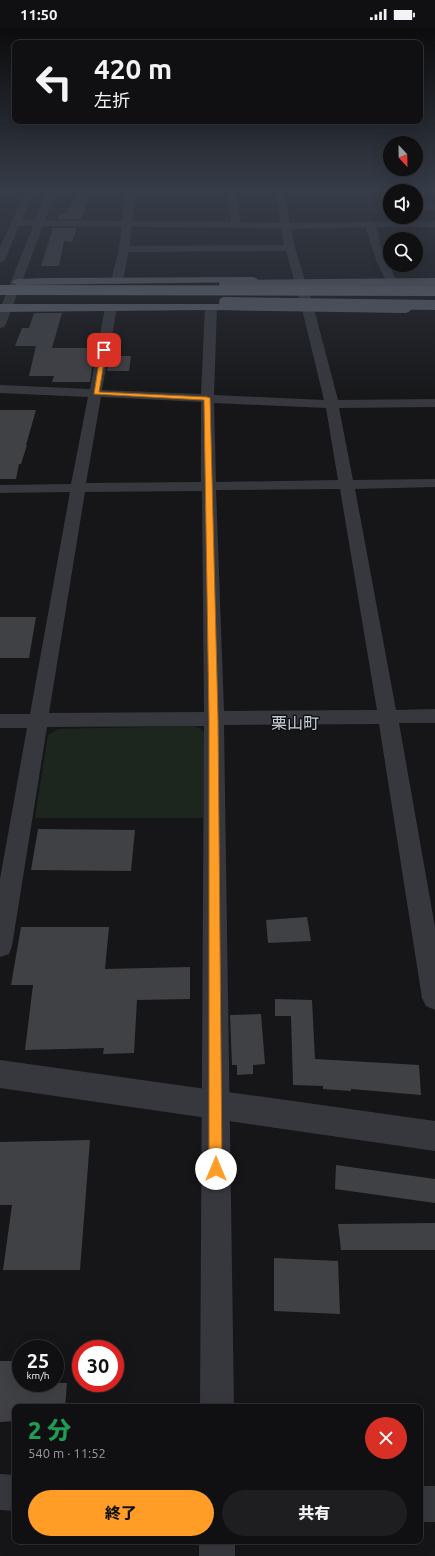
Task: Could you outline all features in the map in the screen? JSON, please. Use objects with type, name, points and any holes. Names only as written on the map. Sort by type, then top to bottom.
[{"type":"highway","points":[[0,282],[298,280],[391,280],[434,282]]},
{"type":"highway","points":[[17,282],[46,285],[377,284],[434,282]]},
{"type":"highway","points":[[0,290],[435,290]]},
{"type":"highway","points":[[0,297],[435,296]]},
{"type":"highway","points":[[3,308],[43,303],[224,302],[435,305]]},
{"type":"highway","points":[[3,308],[435,309]]},
{"type":"street","points":[[0,324],[3,308],[17,282],[24,262]]},
{"type":"street","points":[[117,281],[121,262]]},
{"type":"street","points":[[294,262],[308,309],[332,404],[388,716],[435,998]]},
{"type":"street","points":[[383,262],[391,280]]},
{"type":"street","points":[[434,282],[435,296]]},
{"type":"street","points":[[0,946],[78,488],[111,308]]},
{"type":"street","points":[[211,308],[207,398],[214,719],[216,1404]]},
{"type":"street","points":[[0,389],[332,404],[435,403]]},
{"type":"street","points":[[0,489],[435,483]]},
{"type":"street","points":[[0,721],[435,716]]},
{"type":"street","points":[[0,1074],[216,1106],[435,1136]]},
{"type":"street","points":[[0,1492],[12,1493]]},
{"type":"street","points":[[423,1504],[435,1504]]},
{"type":"street","points":[[217,1544],[217,1556]]},
{"type":"shaded area","points":[[195,726],[205,732],[203,818],[35,818],[48,735],[58,729]]},
{"type":"building","points":[[42,262],[60,262],[59,266],[41,266]]},
{"type":"building","points":[[34,313],[62,313],[52,348],[95,348],[90,382],[52,382],[54,376],[29,376],[36,346],[15,346],[22,328],[29,328]]},
{"type":"building","points":[[110,356],[131,356],[129,371],[107,371]]},
{"type":"building","points":[[0,410],[36,410],[27,445],[21,464],[19,464],[16,479],[0,479]]},
{"type":"building","points":[[0,617],[36,617],[29,658],[0,658]]},
{"type":"building","points":[[38,829],[135,830],[131,871],[31,870]]},
{"type":"building","points":[[307,917],[311,941],[268,943],[266,920]]},
{"type":"building","points":[[21,927],[109,927],[105,969],[190,967],[190,999],[137,1000],[134,1053],[103,1054],[104,1048],[25,1050],[33,985],[11,985]]},
{"type":"building","points":[[275,999],[312,1000],[315,1059],[419,1065],[421,1095],[351,1089],[351,1091],[323,1089],[323,1086],[293,1085],[291,1016],[275,1016]]},
{"type":"building","points":[[261,1014],[265,1064],[253,1065],[253,1074],[237,1075],[237,1065],[232,1065],[230,1015]]},
{"type":"building","points":[[90,1140],[80,1270],[3,1270],[12,1205],[0,1205],[0,1142]]},
{"type":"building","points":[[336,1165],[435,1179],[435,1203],[335,1189]]},
{"type":"building","points":[[435,1223],[435,1250],[341,1250],[338,1224]]},
{"type":"building","points":[[274,1258],[338,1261],[340,1314],[274,1311]]},
{"type":"building","points":[[0,1361],[12,1361],[12,1392],[64,1392],[64,1383],[67,1383],[65,1404],[12,1404],[12,1421],[0,1422]]},
{"type":"district","name":"栗山町","points":[[295,723]]},
{"type":"route","points":[[104,350],[96,393],[207,398],[214,719],[216,1169]]}]
